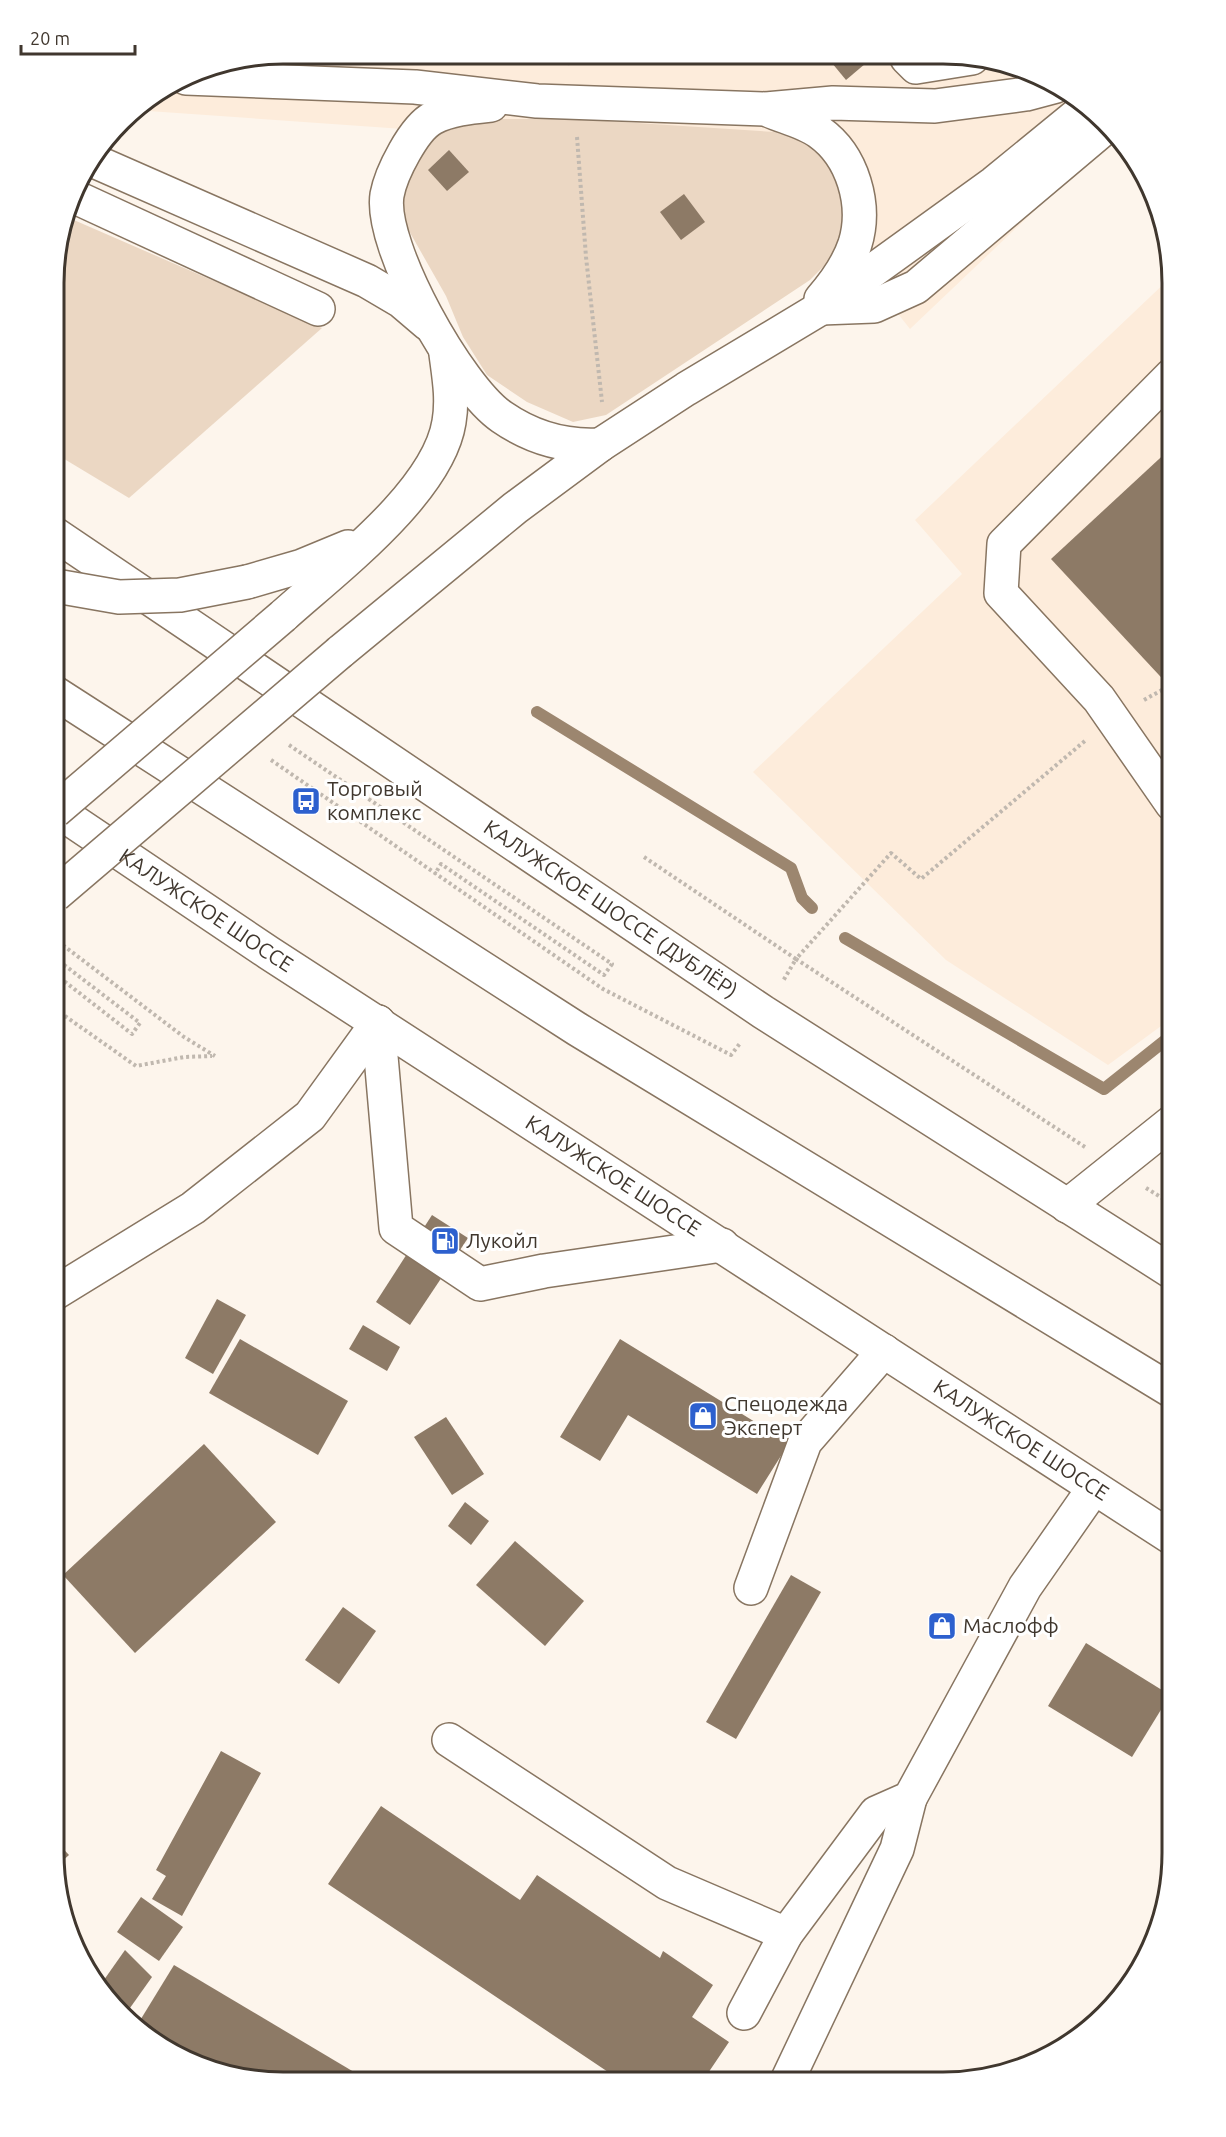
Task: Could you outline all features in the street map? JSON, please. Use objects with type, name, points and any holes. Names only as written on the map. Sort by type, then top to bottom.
[{"type":"main road","points":[[913,64],[916,67],[935,64]]},
{"type":"main road","points":[[206,79],[415,87],[537,101],[766,109],[833,103],[934,106],[1026,94],[1043,89]]},
{"type":"main road","points":[[537,101],[466,107],[432,118],[405,149],[387,196],[391,230],[403,266],[438,339],[475,393],[501,416],[535,435],[575,447],[603,444]]},
{"type":"main road","points":[[766,109],[819,132],[853,172],[858,207],[855,243],[838,279],[813,314]]},
{"type":"main road","points":[[64,888],[340,652],[515,508],[603,444],[686,389],[813,314],[994,183],[1080,113]]},
{"type":"main road","points":[[813,314],[874,306],[916,287],[1100,132]]},
{"type":"main road","points":[[64,802],[283,616],[369,538],[431,469],[449,424],[451,388],[438,339],[401,301],[368,281],[100,163]]},
{"type":"main road","points":[[81,199],[318,309]]},
{"type":"main road","points":[[1162,385],[1004,544],[1001,593],[1100,699],[1111,719],[1162,790]]},
{"type":"main road","points":[[64,587],[119,597],[180,595],[247,582],[302,566],[369,538]]},
{"type":"main road","name":"КАЛУЖСКОЕ ШОССЕ (ДУБЛЁР)","points":[[64,540],[763,1012],[1162,1266]]},
{"type":"main road","points":[[64,699],[577,1029],[1162,1385]]},
{"type":"main road","name":"КАЛУЖСКОЕ ШОССЕ","points":[[64,816],[269,953],[1162,1532]]},
{"type":"main road","points":[[378,1022],[396,1228],[480,1284],[544,1271],[722,1245]]},
{"type":"main road","points":[[64,1287],[193,1208],[310,1116],[378,1022]]},
{"type":"main road","points":[[1067,1206],[1162,1130]]},
{"type":"main road","points":[[751,1588],[805,1442],[884,1351]]},
{"type":"main road","points":[[791,2072],[897,1849],[910,1798],[1025,1587],[1094,1488]]},
{"type":"main road","points":[[449,1740],[667,1883],[786,1934]]},
{"type":"main road","points":[[744,2013],[786,1934],[876,1813],[910,1798]]},
{"type":"path","points":[[570,64],[603,444]]},
{"type":"path","points":[[1111,719],[921,879],[891,853],[796,959],[1162,1198]]},
{"type":"path","points":[[289,745],[612,964],[604,975],[441,864],[435,874]]},
{"type":"path","points":[[272,760],[423,865]]},
{"type":"path","points":[[64,946],[184,1037],[215,1056],[184,1057],[136,1066],[64,1015]]},
{"type":"path","points":[[64,964],[140,1023],[132,1034],[64,981]]},
{"type":"shaded area","points":[[284,64],[942,64],[971,66],[1026,81],[1064,101],[1087,119],[1108,140],[910,329],[773,155],[149,111],[174,94],[213,76],[255,66]]},
{"type":"shaded area","points":[[465,119],[575,119],[790,133],[820,151],[845,198],[841,236],[829,261],[810,280],[606,415],[573,422],[527,402],[487,375],[463,337],[446,296],[400,215],[405,176],[425,141]]},
{"type":"shaded area","points":[[74,220],[322,328],[129,498],[64,459],[64,284],[66,255]]},
{"type":"shaded area","points":[[1162,286],[1162,1025],[1108,1065],[946,960],[753,772],[962,574],[915,520]]},
{"type":"building","points":[[833,64],[865,64],[846,80]]},
{"type":"building","points":[[449,150],[469,172],[447,191],[428,170]]},
{"type":"building","points":[[684,194],[705,222],[681,240],[660,212]]},
{"type":"building","points":[[1162,456],[1162,678],[1051,559]]},
{"type":"building","points":[[432,1215],[468,1238],[410,1325],[376,1302]]},
{"type":"building","points":[[217,1299],[246,1315],[213,1374],[185,1358]]},
{"type":"building","points":[[363,1325],[400,1347],[387,1371],[349,1349]]},
{"type":"building","points":[[240,1339],[348,1401],[318,1455],[209,1393]]},
{"type":"building","points":[[620,1339],[789,1443],[757,1494],[628,1415],[600,1461],[560,1437]]},
{"type":"building","points":[[446,1417],[484,1474],[452,1495],[414,1437]]},
{"type":"building","points":[[204,1444],[276,1522],[135,1653],[64,1574]]},
{"type":"building","points":[[465,1502],[489,1521],[471,1545],[448,1526]]},
{"type":"building","points":[[515,1541],[584,1601],[545,1646],[476,1585]]},
{"type":"building","points":[[791,1575],[821,1592],[736,1739],[706,1722]]},
{"type":"building","points":[[343,1607],[376,1631],[339,1684],[305,1660]]},
{"type":"building","points":[[1086,1643],[1162,1690],[1162,1708],[1132,1757],[1048,1706]]},
{"type":"building","points":[[221,1751],[261,1773],[182,1916],[152,1899],[166,1876],[156,1870]]},
{"type":"building","points":[[381,1806],[520,1900],[537,1875],[660,1958],[663,1951],[713,1985],[692,2017],[729,2042],[709,2072],[608,2072],[328,1884]]},
{"type":"building","points":[[64,1850],[69,1855],[64,1859]]},
{"type":"building","points":[[141,1897],[183,1927],[159,1961],[117,1932]]},
{"type":"building","points":[[125,1950],[152,1977],[130,2009],[104,1979]]},
{"type":"building","points":[[174,1965],[354,2072],[270,2072],[227,2065],[187,2050],[162,2036],[141,2019]]},
{"type":"waterway","points":[[537,712],[791,868],[802,898],[812,908]]},
{"type":"waterway","points":[[845,938],[1104,1089],[1162,1043]]},
{"type":"place","name":"Торговый комплекс","points":[[306,801]]},
{"type":"place","name":"Лукойл","points":[[445,1241]]},
{"type":"place","name":"Спецодежда Эксперт","points":[[703,1416]]},
{"type":"place","name":"Маслофф","points":[[942,1626]]}]
